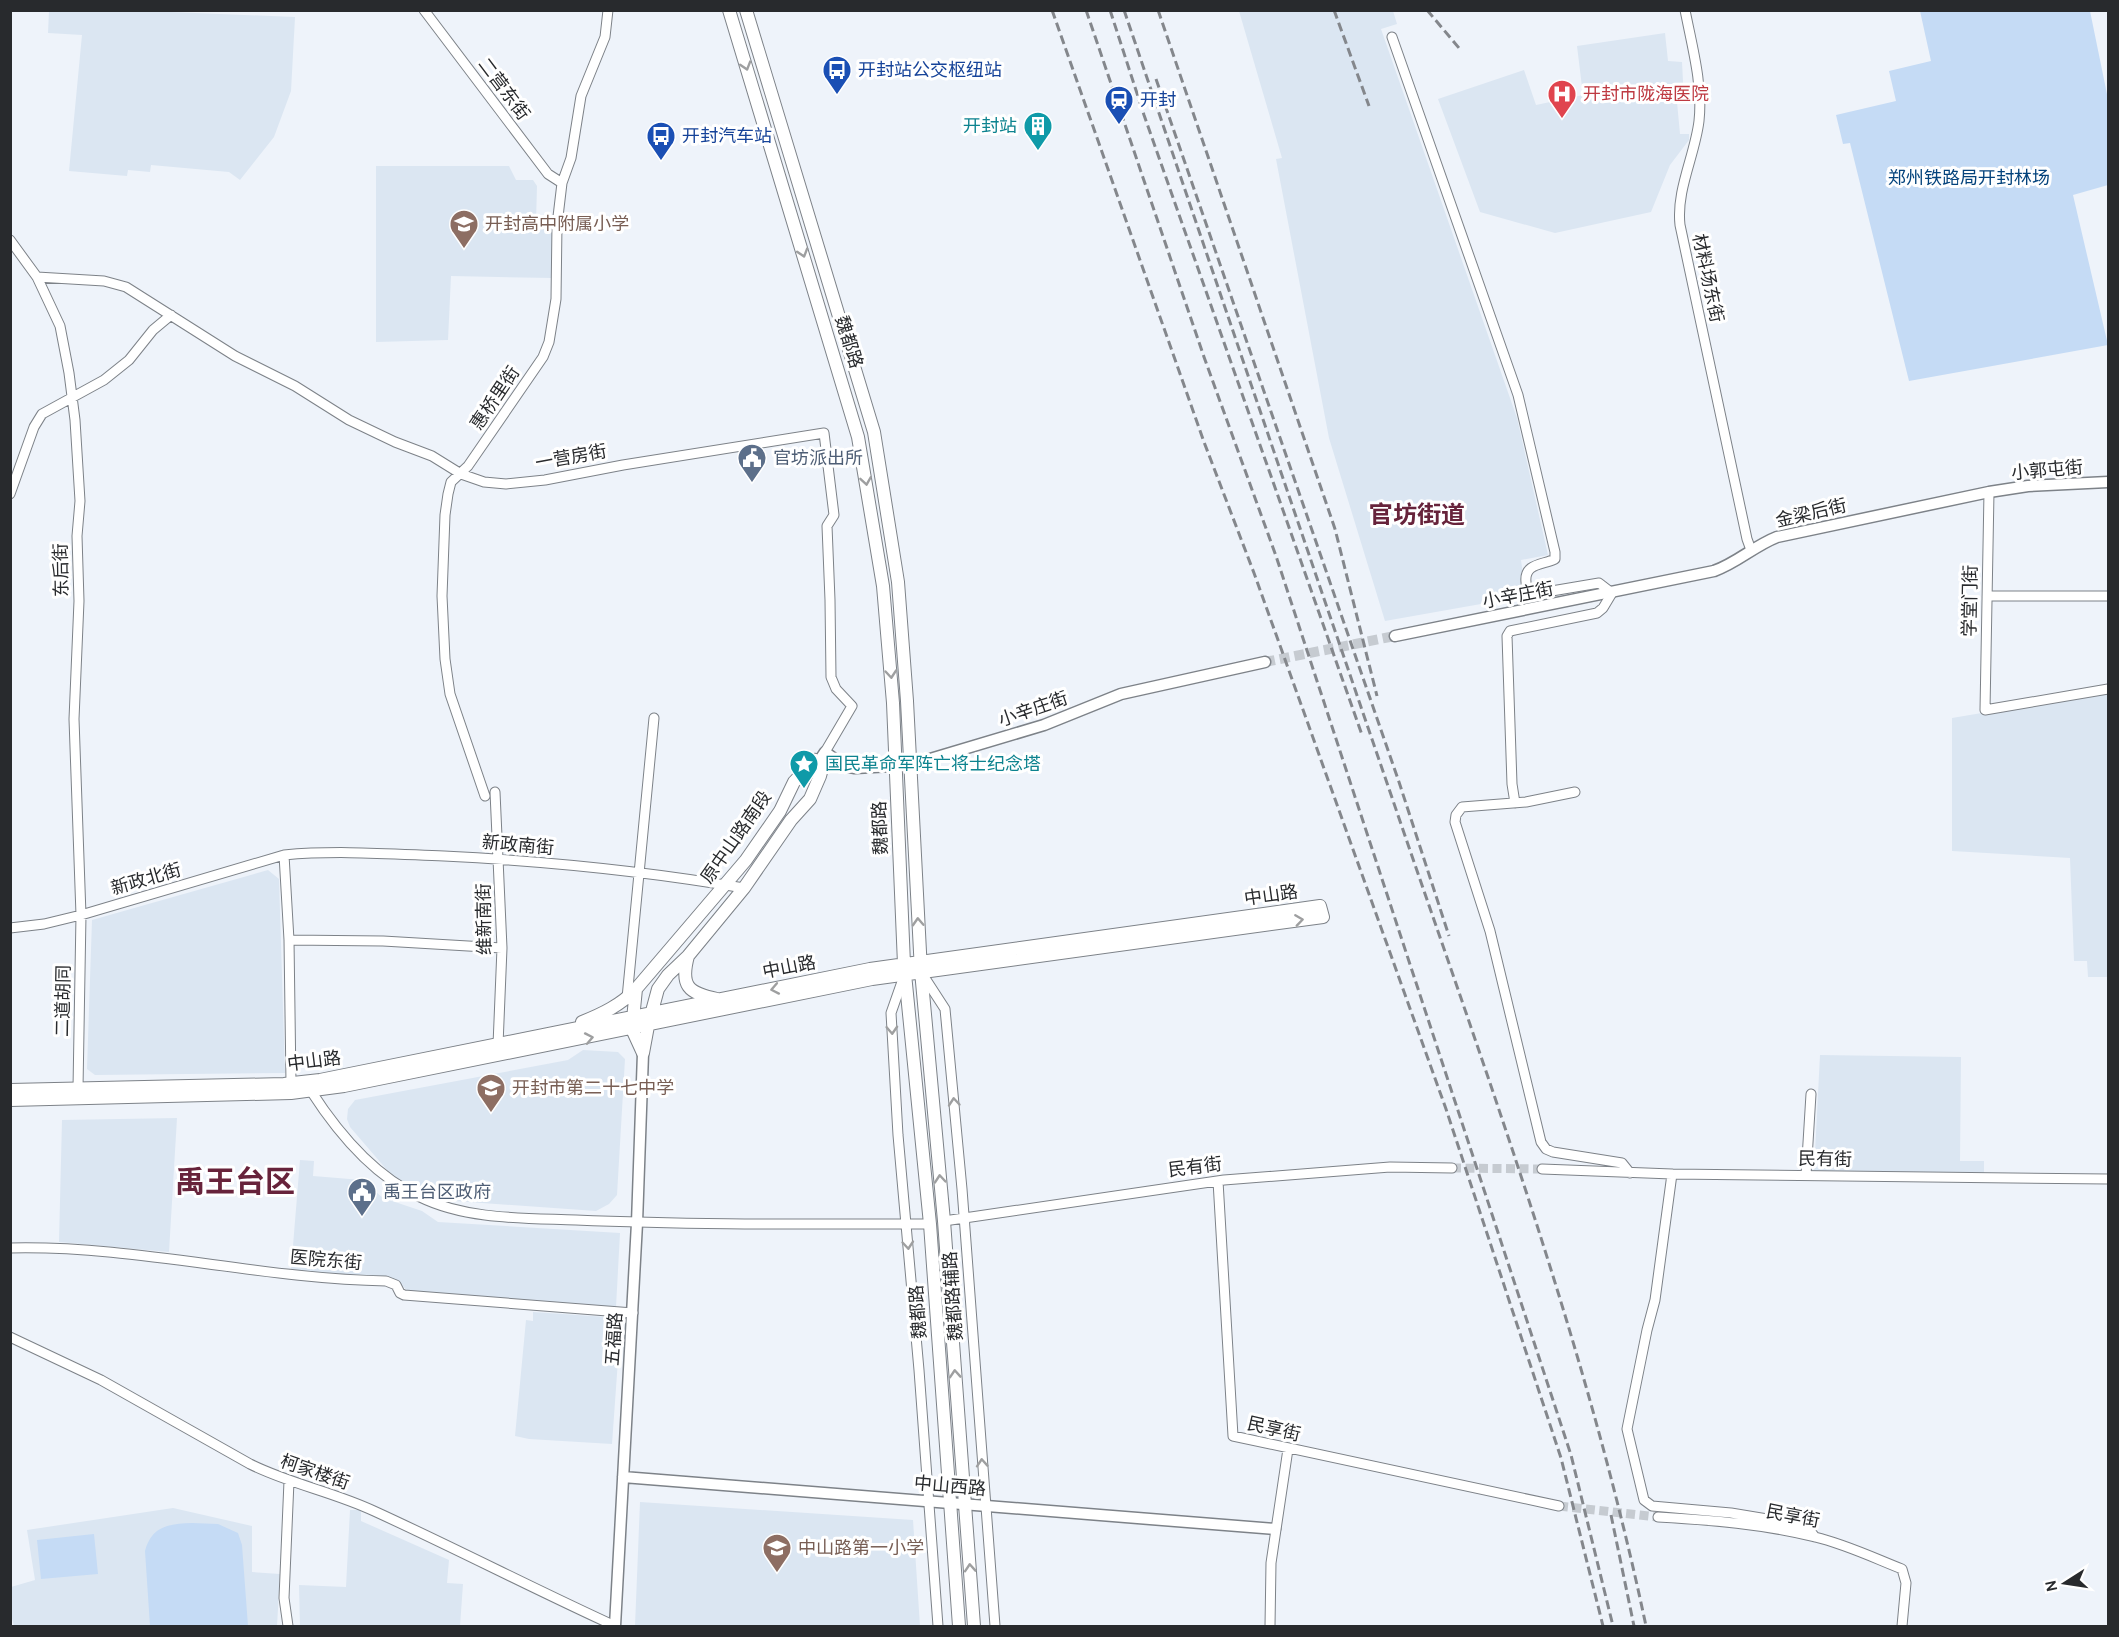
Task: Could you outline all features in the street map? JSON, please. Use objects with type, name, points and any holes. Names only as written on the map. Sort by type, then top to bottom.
[{"type":"main road","name":"魏都路","points":[[729,10],[858,437],[883,586],[893,703],[905,969],[930,1224],[959,1626]]},
{"type":"main road","name":"魏都路","points":[[746,10],[873,432],[898,582],[920,966],[944,1221],[974,1626]]},
{"type":"main road","name":"原中山路南段","points":[[550,1035],[603,1013],[627,998],[636,989],[727,885],[780,811],[794,782],[815,760],[822,756],[823,765],[810,799],[791,820],[744,888],[658,989],[643,1053]]},
{"type":"main road","name":"中山路","points":[[10,1090],[291,1083],[341,1077],[550,1035],[632,1023],[648,1026],[920,966],[1320,906],[1323,917],[920,966]]},
{"type":"main road","points":[[688,956],[684,976],[692,991],[721,999]]},
{"type":"main road","name":"中山路","points":[[10,1100],[291,1094],[344,1086],[632,1023],[652,1012],[905,969]]},
{"type":"main road","points":[[636,989],[632,1023],[643,1053]]},
{"type":"street","name":"二营东街","points":[[424,10],[548,174],[562,183]]},
{"type":"street","name":"惠桥里街","points":[[485,796],[450,694],[445,659],[442,596],[445,515],[451,482],[468,466],[543,357],[549,342],[556,299],[557,225],[562,183],[571,158],[581,96],[605,37],[608,10]]},
{"type":"street","name":"材料场东街","points":[[1686,10],[1700,108],[1696,139],[1680,204],[1680,225],[1744,528],[1751,550]]},
{"type":"street","points":[[1392,37],[1518,395],[1555,552],[1555,559],[1534,565],[1527,571],[1526,587],[1534,594],[1599,583],[1612,593],[1597,613],[1510,631],[1507,636],[1512,784],[1515,803]]},
{"type":"street","name":"东后街","points":[[10,240],[37,277],[51,302],[60,326],[72,398],[80,501],[77,536],[79,601],[74,682],[74,731],[81,915]]},
{"type":"street","name":"一营房街","points":[[37,277],[118,284],[235,356],[295,386],[349,420],[395,442],[432,456],[461,474],[484,482],[506,484],[533,481],[824,433],[834,515],[827,526],[831,677],[836,689],[852,706],[822,756]]},
{"type":"street","points":[[10,494],[38,419],[42,414],[104,380],[129,360],[153,330],[171,315]]},
{"type":"street","name":"小郭屯街","points":[[1989,492],[2028,486],[2109,482]]},
{"type":"street","name":"金梁后街","points":[[1612,593],[1720,569],[1735,563],[1751,550],[1777,537],[1989,492]]},
{"type":"street","name":"学堂门街","points":[[1989,492],[1985,710],[2061,699],[2109,689]]},
{"type":"street","name":"小辛庄街","points":[[1395,636],[1612,593]]},
{"type":"street","points":[[1987,596],[2109,596]]},
{"type":"street","name":"小辛庄街","points":[[822,756],[844,766],[855,768],[910,765],[1044,725],[1121,694],[1265,662]]},
{"type":"street","points":[[627,998],[654,718]]},
{"type":"street","name":"维新南街","points":[[495,792],[502,948],[498,1045]]},
{"type":"street","points":[[1575,792],[1515,803],[1462,807],[1456,815],[1455,822],[1490,931],[1541,1142],[1546,1149],[1553,1152],[1622,1163],[1630,1173]]},
{"type":"street","name":"新政南街","points":[[286,855],[317,852],[499,860],[639,872],[744,888]]},
{"type":"street","points":[[286,855],[291,1083]]},
{"type":"street","name":"新政北街","points":[[10,928],[44,924],[81,915],[286,855]]},
{"type":"street","name":"二道胡同","points":[[78,1088],[81,915]]},
{"type":"street","points":[[289,940],[383,941],[502,948]]},
{"type":"street","name":"魏都路辅路","points":[[920,966],[945,1009],[964,1219],[995,1626]]},
{"type":"street","points":[[905,969],[891,1013],[898,1135],[938,1626]]},
{"type":"street","name":"五福路","points":[[615,1626],[633,1313],[643,1053]]},
{"type":"street","points":[[311,1091],[327,1116],[381,1173],[402,1188],[422,1198],[457,1210],[637,1223],[930,1224]]},
{"type":"street","points":[[1806,1175],[1811,1094]]},
{"type":"street","name":"民有街","points":[[944,1221],[1218,1181],[1356,1169],[1452,1168]]},
{"type":"street","name":"民有街","points":[[1542,1169],[1672,1174],[2109,1179]]},
{"type":"street","points":[[1672,1174],[1655,1300],[1627,1429],[1644,1500],[1652,1506],[1731,1513],[1797,1524],[1807,1527],[1815,1536]]},
{"type":"street","name":"民享街","points":[[1218,1181],[1233,1436],[1559,1506]]},
{"type":"street","name":"医院东街","points":[[10,1248],[95,1250],[314,1277],[386,1281],[396,1285],[400,1293],[404,1295],[633,1313]]},
{"type":"street","name":"柯家楼街","points":[[10,1337],[101,1380],[250,1464],[289,1481],[372,1510],[615,1626]]},
{"type":"street","points":[[1270,1626],[1271,1563],[1288,1449]]},
{"type":"street","name":"中山西路","points":[[623,1477],[1275,1528]]},
{"type":"street","points":[[288,1626],[284,1598],[289,1481]]},
{"type":"street","name":"民享街","points":[[1658,1517],[1738,1522],[1815,1536],[1902,1569],[1906,1583],[1902,1626]]},
{"type":"shaded area","points":[[49,11],[147,11],[295,17],[291,91],[274,137],[240,180],[229,172],[151,165],[150,172],[128,170],[127,176],[69,171],[82,35],[48,33]]},
{"type":"shaded area","points":[[1239,11],[1393,11],[1397,24],[1381,29],[1517,418],[1548,555],[1521,560],[1526,596],[1385,621],[1329,438],[1276,159],[1282,158]]},
{"type":"shaded area","name":"开封市陇海医院","points":[[1665,33],[1668,61],[1682,62],[1684,101],[1677,102],[1680,134],[1689,134],[1689,140],[1670,165],[1651,212],[1555,233],[1480,212],[1438,99],[1524,70],[1536,105],[1583,95],[1577,46]]},
{"type":"shaded area","name":"开封高中附属小学","points":[[376,166],[509,166],[516,180],[533,180],[537,186],[536,223],[553,223],[552,278],[451,276],[448,340],[376,342]]},
{"type":"shaded area","points":[[2108,692],[2108,977],[2088,977],[2087,961],[2074,961],[2070,858],[1952,851],[1952,718]]},
{"type":"shaded area","points":[[268,870],[279,879],[285,1073],[95,1075],[87,1069],[92,920]]},
{"type":"shaded area","points":[[583,1050],[618,1052],[625,1059],[617,1195],[609,1204],[596,1211],[454,1201],[423,1191],[393,1177],[350,1127],[347,1119],[348,1109],[355,1100],[568,1060]]},
{"type":"shaded area","points":[[1820,1055],[1961,1057],[1960,1161],[1984,1161],[1984,1175],[1814,1172]]},
{"type":"shaded area","points":[[177,1118],[169,1252],[59,1242],[62,1120]]},
{"type":"shaded area","points":[[300,1160],[314,1161],[313,1176],[362,1180],[383,1198],[422,1211],[438,1222],[620,1233],[616,1307],[411,1294],[396,1280],[291,1270]]},
{"type":"shaded area","points":[[533,1312],[621,1318],[612,1444],[529,1439],[515,1436],[526,1320],[533,1321]]},
{"type":"shaded area","name":"中山路第一小学","points":[[640,1502],[913,1520],[920,1626],[635,1626]]},
{"type":"shaded area","points":[[173,1508],[252,1526],[252,1572],[280,1574],[277,1626],[14,1626],[11,1615],[11,1587],[35,1580],[27,1530]]},
{"type":"shaded area","points":[[350,1510],[361,1510],[361,1521],[449,1560],[447,1583],[463,1584],[460,1626],[300,1626],[299,1585],[346,1587]]},
{"type":"green space","name":"郑州铁路局开封林场","points":[[1920,11],[2090,11],[2108,99],[2108,185],[2073,195],[2108,345],[1909,381],[1850,143],[1843,144],[1836,115],[1896,101],[1889,71],[1931,61]]},
{"type":"green space","points":[[192,1523],[218,1524],[238,1533],[242,1545],[248,1626],[150,1626],[145,1551],[148,1543],[152,1536],[162,1528]]},
{"type":"green space","points":[[94,1534],[98,1574],[41,1579],[37,1540]]},
{"type":"tunnel","points":[[1265,662],[1395,636]]},
{"type":"tunnel","points":[[1452,1168],[1542,1169]]},
{"type":"tunnel","points":[[1559,1506],[1658,1517]]},
{"type":"railway","points":[[1052,10],[1204,442],[1254,573],[1446,1109],[1561,1458],[1603,1626]]},
{"type":"railway","points":[[1086,10],[1204,357],[1276,556],[1571,1455],[1613,1626]]},
{"type":"railway","points":[[1110,10],[1144,115],[1362,735]]},
{"type":"railway","points":[[1124,10],[1542,1240],[1599,1432],[1646,1626]]},
{"type":"railway","points":[[1158,10],[1335,529],[1377,696]]},
{"type":"railway","points":[[1334,10],[1369,106]]},
{"type":"railway","points":[[1427,10],[1459,48]]},
{"type":"railway","points":[[1156,79],[1399,782],[1449,936]]},
{"type":"railway","points":[[1611,1515],[1634,1626]]},
{"type":"place","name":"开封站公交枢纽站","points":[[837,96]]},
{"type":"place","name":"开封市陇海医院","points":[[1562,120]]},
{"type":"place","name":"开封","points":[[1119,126]]},
{"type":"place","name":"开封站","points":[[1038,152]]},
{"type":"place","name":"开封汽车站","points":[[661,162]]},
{"type":"place","name":"开封高中附属小学","points":[[464,250]]},
{"type":"place","name":"官坊派出所","points":[[752,484]]},
{"type":"place","name":"国民革命军阵亡将士纪念塔","points":[[804,790]]},
{"type":"place","name":"开封市第二十七中学","points":[[491,1114]]},
{"type":"place","name":"禹王台区政府","points":[[362,1218]]},
{"type":"place","name":"中山路第一小学","points":[[777,1574]]},
{"type":"district","name":"官坊街道","points":[[1417,515]]},
{"type":"district","name":"禹王台区","points":[[235,1182]]}]
